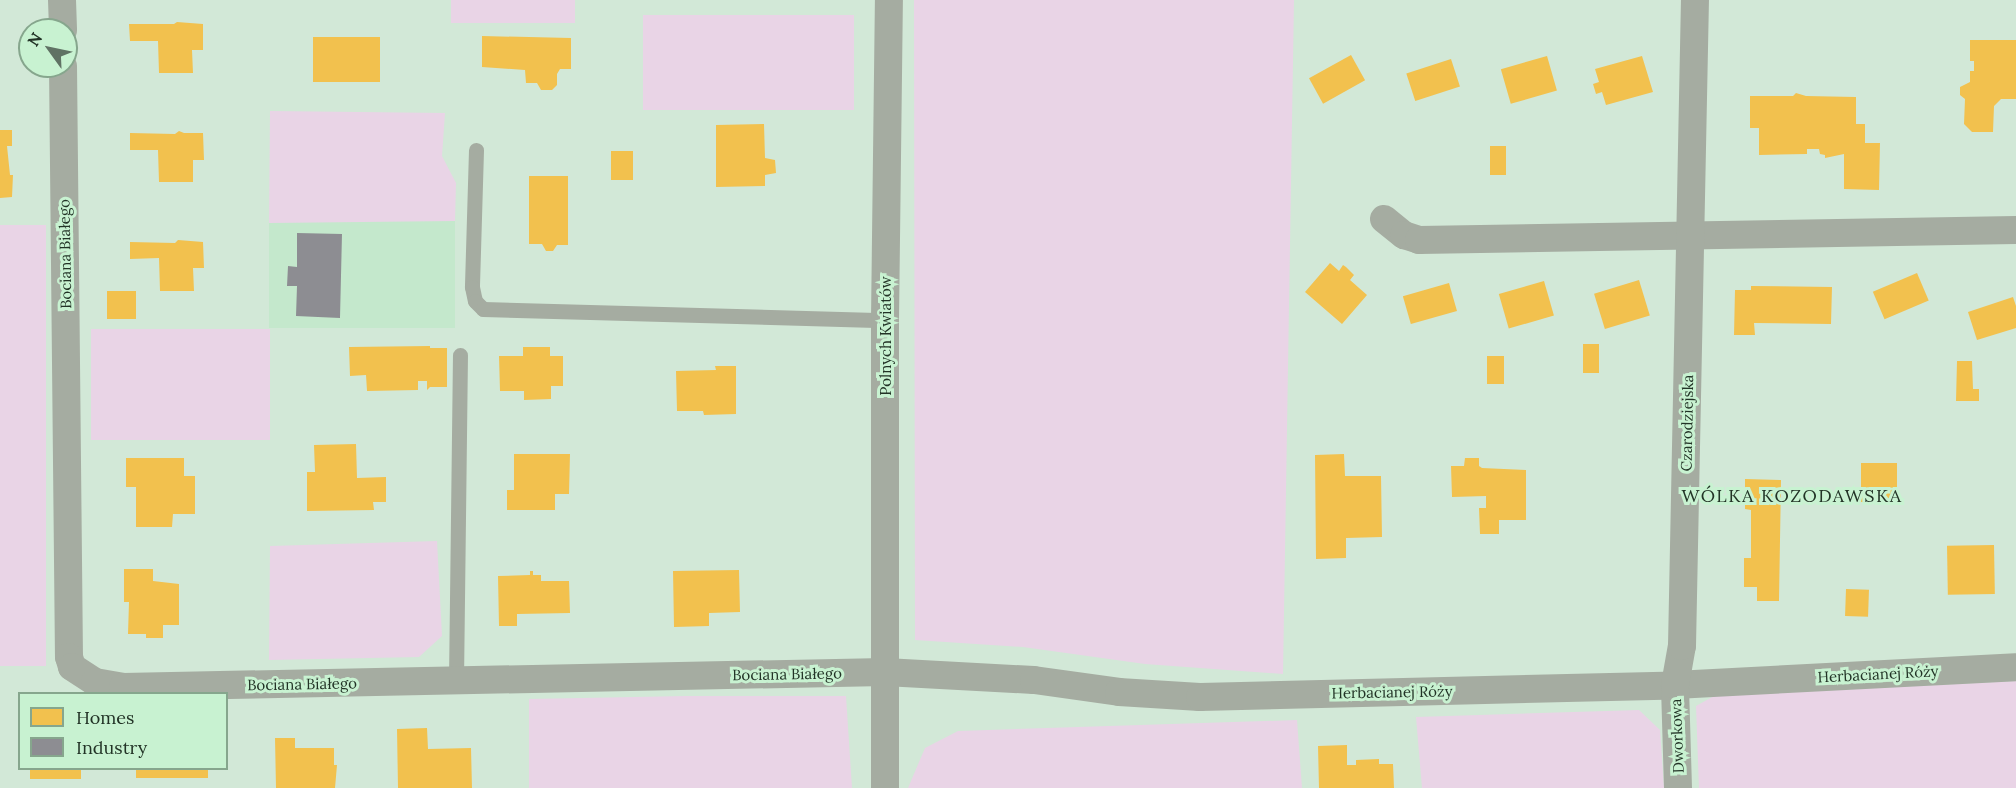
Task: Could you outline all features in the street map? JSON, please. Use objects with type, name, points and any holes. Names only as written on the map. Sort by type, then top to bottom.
[{"type":"street","points":[[62,0],[63,18]]},
{"type":"street","name":"Polnych Kwiatów","points":[[885,672],[885,320],[889,0]]},
{"type":"street","name":"Czarodziejska","points":[[1675,685],[1682,645],[1695,0]]},
{"type":"street","name":"Bociana Białego","points":[[63,78],[69,657],[72,666],[95,681],[123,687],[885,672]]},
{"type":"street","points":[[1384,219],[1404,235],[1419,240],[2016,230]]},
{"type":"street","name":"Herbacianej Róży","points":[[885,672],[1034,680],[1119,693],[1200,697],[1675,685],[2016,667]]},
{"type":"street","points":[[885,672],[885,788]]},
{"type":"street","name":"Dworkowa","points":[[1675,685],[1678,788]]},
{"type":"lane","points":[[476,150],[472,287],[475,302],[483,309],[885,320]]},
{"type":"lane","points":[[456,681],[460,355]]},
{"type":"shaded area","points":[[451,0],[575,0],[575,23],[451,23]]},
{"type":"shaded area","points":[[914,0],[1294,0],[1283,674],[1145,664],[1023,647],[915,640]]},
{"type":"shaded area","points":[[643,15],[854,15],[854,110],[643,110]]},
{"type":"shaded area","points":[[270,111],[445,113],[442,156],[456,183],[455,221],[269,223]]},
{"type":"shaded area","points":[[269,221],[455,221],[455,328],[269,328]]},
{"type":"shaded area","points":[[0,225],[46,225],[46,666],[0,666]]},
{"type":"shaded area","points":[[91,329],[270,329],[270,440],[91,440]]},
{"type":"shaded area","points":[[437,541],[442,636],[419,657],[269,660],[270,546]]},
{"type":"shaded area","points":[[2016,681],[2016,788],[1699,788],[1696,706],[1714,696]]},
{"type":"shaded area","points":[[846,696],[852,788],[529,788],[529,699]]},
{"type":"shaded area","points":[[1639,710],[1660,730],[1664,788],[1422,788],[1416,717]]},
{"type":"shaded area","points":[[1297,720],[1302,788],[908,788],[925,748],[958,731]]},
{"type":"building: Homes","points":[[177,22],[203,24],[203,50],[192,50],[193,73],[159,73],[158,41],[130,41],[129,24],[174,24]]},
{"type":"building: Homes","points":[[482,36],[571,38],[571,69],[560,69],[557,74],[557,85],[552,90],[541,90],[537,83],[526,83],[525,70],[482,67]]},
{"type":"building: Homes","points":[[313,37],[380,37],[380,82],[313,82]]},
{"type":"building: Homes","points":[[1970,40],[2016,40],[2016,99],[2001,99],[1994,106],[1993,132],[1972,132],[1964,124],[1965,99],[1960,95],[1960,87],[1970,82],[1970,71],[1974,71],[1974,61],[1970,61]]},
{"type":"building: Homes","points":[[1351,55],[1365,80],[1323,104],[1309,78]]},
{"type":"building: Homes","points":[[1547,56],[1557,91],[1511,104],[1501,69]]},
{"type":"building: Homes","points":[[1642,56],[1653,92],[1606,105],[1602,92],[1596,94],[1593,84],[1599,82],[1595,69]]},
{"type":"building: Homes","points":[[1451,59],[1460,87],[1415,101],[1406,74]]},
{"type":"building: Homes","points":[[1796,93],[1806,96],[1856,97],[1856,124],[1865,124],[1865,143],[1880,143],[1879,190],[1844,189],[1844,154],[1825,158],[1825,155],[1820,154],[1819,149],[1807,149],[1807,154],[1759,155],[1759,128],[1750,128],[1750,96],[1793,96]]},
{"type":"building: Homes","points":[[764,124],[765,158],[775,160],[776,173],[765,175],[765,186],[716,187],[716,125]]},
{"type":"building: Homes","points":[[0,130],[12,130],[12,146],[7,146],[10,175],[13,175],[12,197],[0,198]]},
{"type":"building: Homes","points":[[179,131],[203,133],[204,160],[193,160],[193,182],[159,182],[158,150],[130,150],[130,133],[175,134]]},
{"type":"building: Homes","points":[[1490,146],[1506,146],[1506,175],[1490,175]]},
{"type":"building: Homes","points":[[611,151],[633,151],[633,180],[611,180]]},
{"type":"building: Homes","points":[[529,176],[568,176],[568,245],[557,245],[553,251],[546,251],[542,244],[529,244]]},
{"type":"building: Homes","points":[[178,240],[203,242],[204,268],[193,268],[194,291],[160,291],[159,258],[130,259],[130,242],[175,243]]},
{"type":"building: Homes","points":[[1330,263],[1339,271],[1343,265],[1346,267],[1354,275],[1350,280],[1367,295],[1342,324],[1305,292]]},
{"type":"building: Homes","points":[[1917,273],[1929,301],[1885,319],[1873,292]]},
{"type":"building: Homes","points":[[1639,280],[1650,315],[1605,329],[1594,294]]},
{"type":"building: Homes","points":[[1544,281],[1554,316],[1509,329],[1499,294]]},
{"type":"building: Homes","points":[[1449,283],[1457,311],[1411,324],[1403,296]]},
{"type":"building: Homes","points":[[1751,286],[1832,287],[1831,324],[1754,323],[1755,335],[1734,335],[1735,290],[1751,290]]},
{"type":"building: Homes","points":[[107,291],[136,291],[136,319],[107,319]]},
{"type":"building: Homes","points":[[2013,297],[2016,306],[2016,328],[1977,340],[1968,312]]},
{"type":"building: Homes","points":[[1583,344],[1599,344],[1599,373],[1583,373]]},
{"type":"building: Homes","points":[[430,346],[430,348],[447,348],[447,387],[430,387],[427,390],[427,381],[418,381],[418,390],[367,391],[366,375],[350,376],[349,347]]},
{"type":"building: Homes","points":[[523,347],[550,347],[550,356],[563,356],[563,386],[551,386],[551,399],[524,400],[524,391],[500,391],[499,356],[523,356]]},
{"type":"building: Homes","points":[[1487,356],[1504,356],[1504,384],[1487,384]]},
{"type":"building: Homes","points":[[1957,361],[1972,361],[1973,389],[1979,389],[1979,401],[1956,401]]},
{"type":"building: Homes","points":[[715,366],[736,366],[736,414],[704,415],[703,411],[677,411],[676,371],[716,370]]},
{"type":"building: Homes","points":[[356,444],[357,478],[386,477],[386,502],[373,502],[374,510],[307,511],[307,472],[315,472],[314,445]]},
{"type":"building: Homes","points":[[514,454],[570,454],[569,494],[555,494],[555,510],[507,510],[507,490],[514,490]]},
{"type":"building: Homes","points":[[1344,454],[1345,476],[1381,476],[1382,537],[1346,538],[1346,558],[1316,559],[1315,455]]},
{"type":"building: Homes","points":[[126,458],[184,458],[184,476],[195,476],[195,514],[173,514],[172,527],[136,527],[136,487],[126,487]]},
{"type":"building: Homes","points":[[1465,458],[1479,458],[1479,466],[1482,468],[1526,470],[1526,520],[1499,520],[1499,534],[1480,534],[1479,508],[1486,508],[1486,496],[1452,497],[1451,466],[1464,466]]},
{"type":"building: Homes","points":[[1861,463],[1897,463],[1897,502],[1861,502]]},
{"type":"building: Homes","points":[[1745,479],[1781,480],[1779,601],[1757,601],[1757,587],[1744,587],[1744,558],[1751,558],[1751,510],[1745,509]]},
{"type":"building: Homes","points":[[1994,545],[1995,594],[1948,595],[1947,546]]},
{"type":"building: Homes","points":[[124,569],[153,569],[153,581],[179,584],[179,625],[163,625],[163,638],[146,638],[146,634],[128,634],[129,602],[124,602]]},
{"type":"building: Homes","points":[[739,570],[740,612],[709,613],[709,626],[674,627],[673,571]]},
{"type":"building: Homes","points":[[530,571],[533,571],[533,575],[541,575],[541,581],[569,581],[570,613],[517,614],[517,626],[499,626],[498,576],[530,575]]},
{"type":"building: Homes","points":[[1846,589],[1869,590],[1868,617],[1845,616]]},
{"type":"building: Homes","points":[[427,728],[428,749],[471,748],[472,788],[398,788],[397,729]]},
{"type":"building: Homes","points":[[275,738],[295,738],[295,748],[334,748],[334,765],[337,765],[335,788],[276,788]]},
{"type":"building: Homes","points":[[1347,745],[1347,765],[1356,765],[1356,760],[1379,759],[1379,764],[1393,764],[1394,788],[1319,788],[1318,746]]},
{"type":"building: Homes","points":[[30,770],[81,770],[81,779],[30,779]]},
{"type":"building: Homes","points":[[136,770],[208,770],[208,778],[136,778]]},
{"type":"building: Industry","points":[[297,233],[342,234],[340,318],[296,316],[297,286],[287,286],[288,266],[297,267]]},
{"type":"district","name":"WÓLKA KOZODAWSKA","points":[[1792,496]]}]
